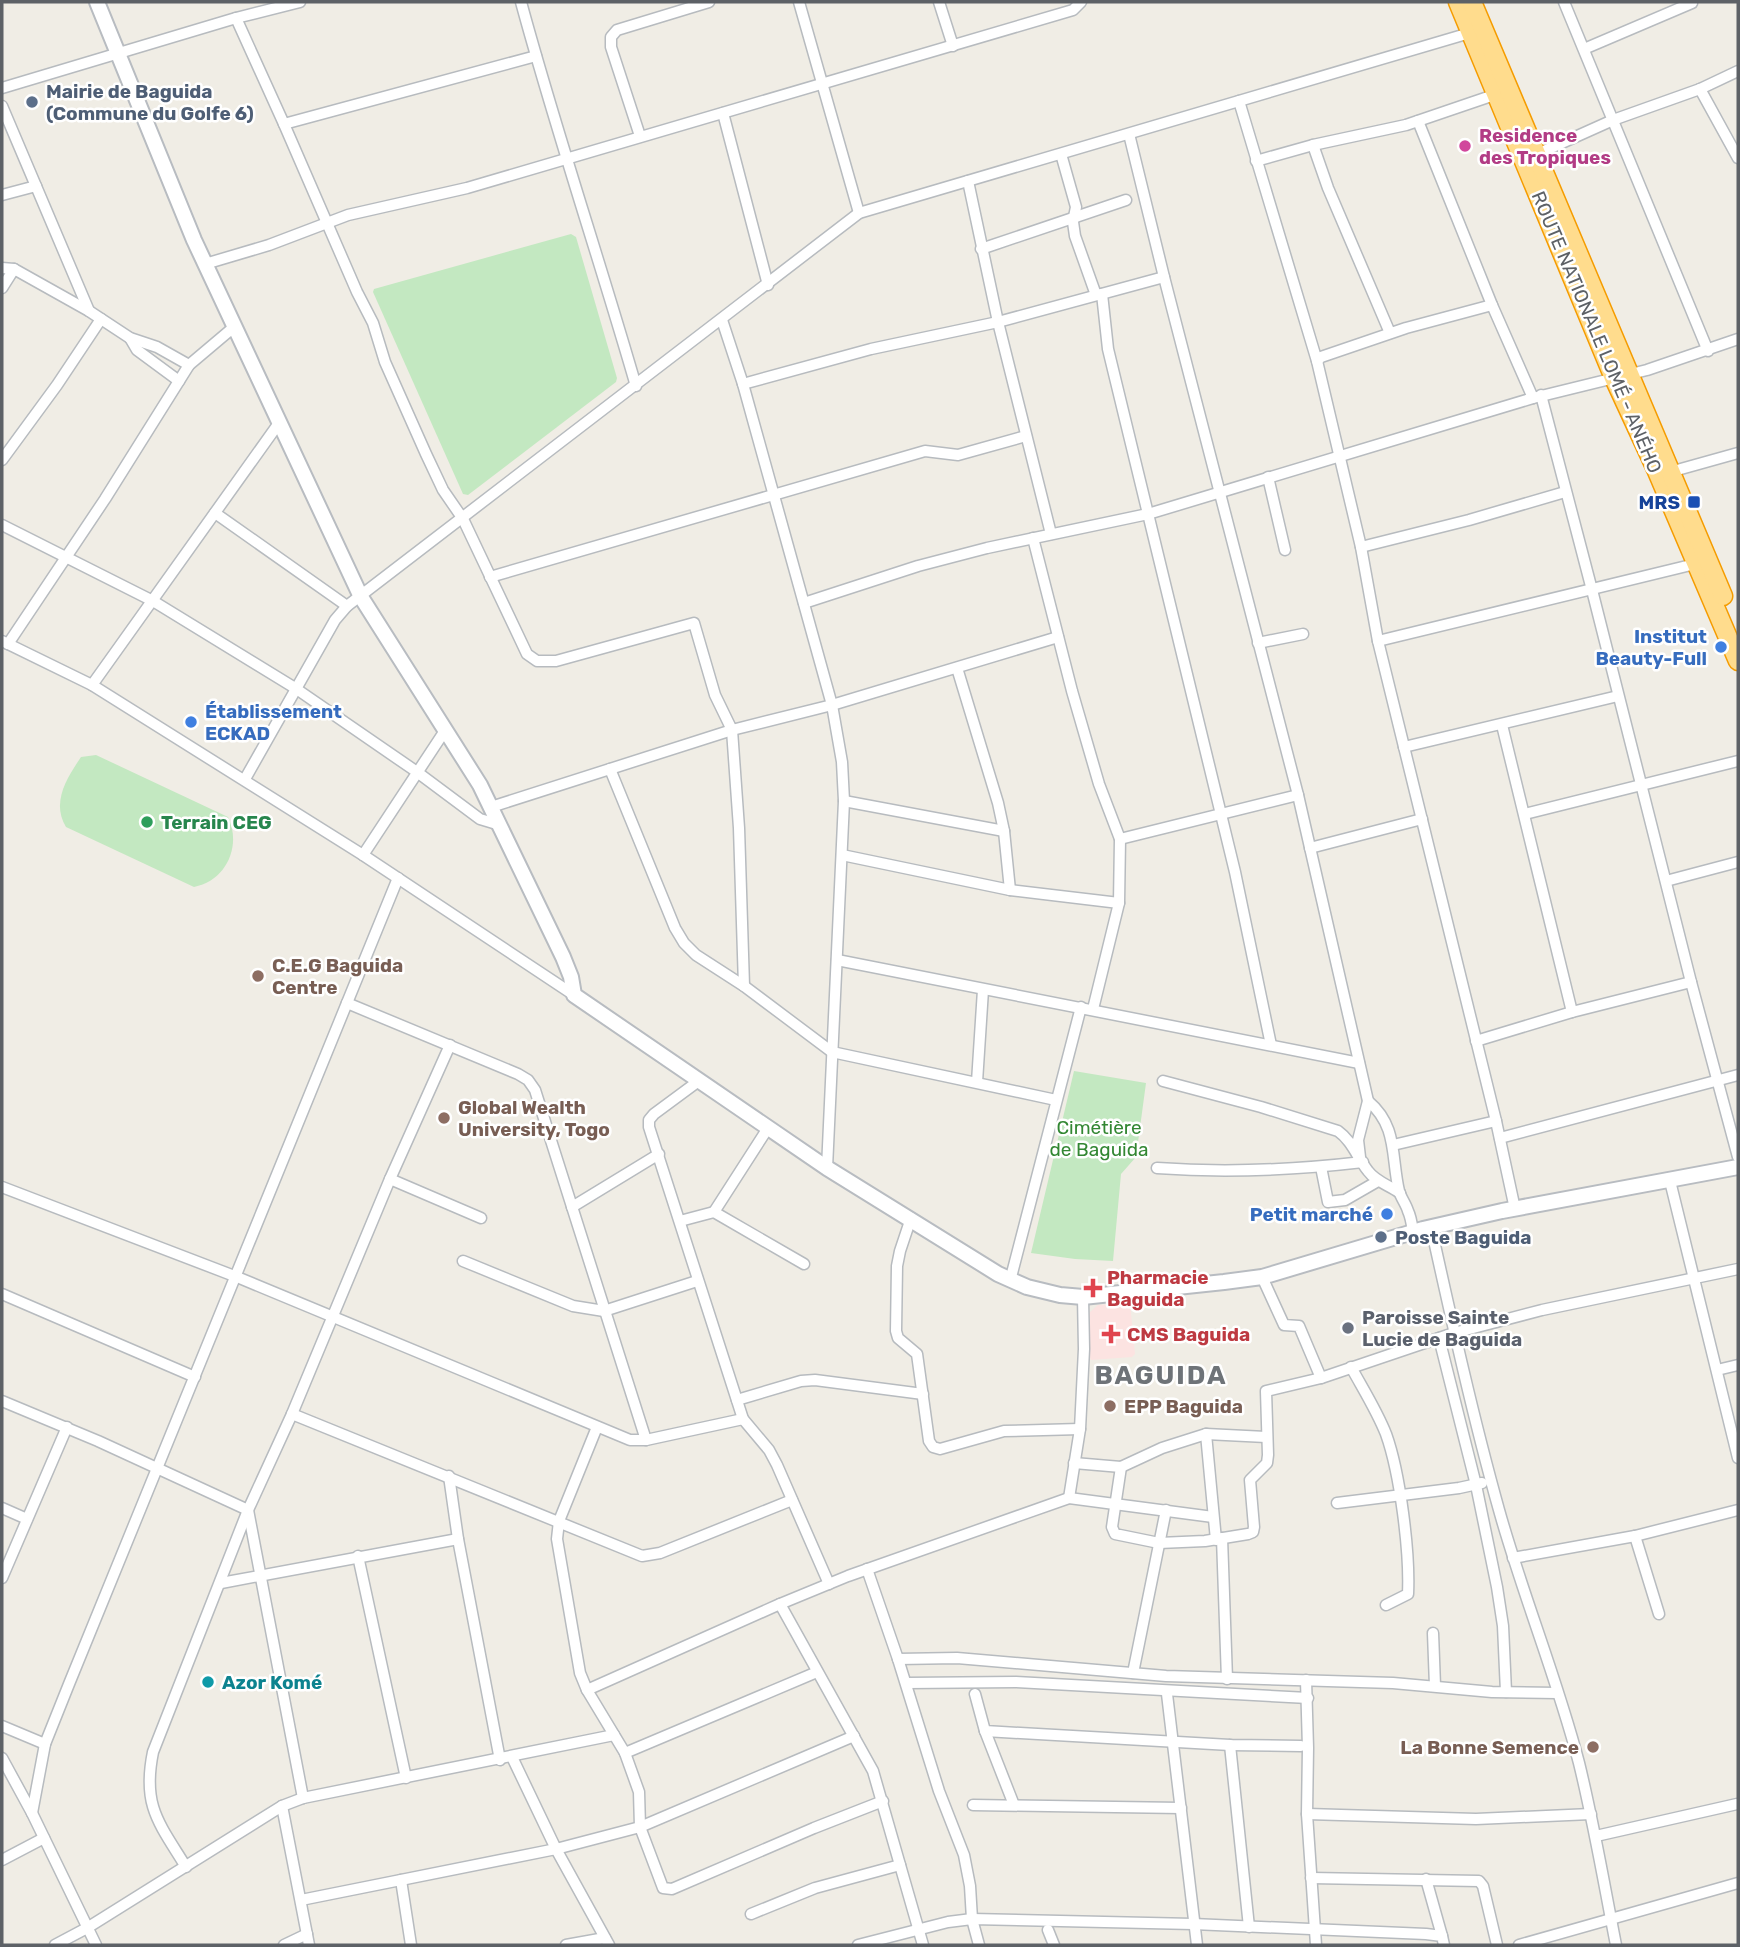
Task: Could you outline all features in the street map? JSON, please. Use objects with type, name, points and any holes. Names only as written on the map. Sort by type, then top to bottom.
[{"type":"highway","name":"ROUTE NATIONALE LOMÉ - ANÉHO","points":[[1458,2],[1478,31],[1535,155],[1656,469],[1738,661]]},
{"type":"highway","name":"ROUTE NATIONALE LOMÉ - ANÉHO","points":[[1472,2],[1497,94],[1621,376],[1670,472],[1738,631]]},
{"type":"street","points":[[97,2],[205,264],[361,597],[446,729],[491,807],[563,957],[571,977],[574,995]]},
{"type":"street","points":[[2,88],[236,18],[300,2]]},
{"type":"street","points":[[521,2],[565,157],[636,386]]},
{"type":"street","points":[[640,136],[611,47],[611,37],[617,30],[709,2]]},
{"type":"street","points":[[799,2],[859,213]]},
{"type":"street","points":[[939,2],[953,46]]},
{"type":"street","points":[[205,264],[280,242],[327,221],[467,188],[565,157],[823,85],[1073,10],[1082,2]]},
{"type":"street","points":[[1564,2],[1708,351]]},
{"type":"street","points":[[1584,49],[1692,3]]},
{"type":"street","points":[[236,18],[356,292],[373,323],[385,362],[403,404],[443,490],[463,519],[527,654],[537,661],[556,661],[694,623],[715,695],[733,730],[744,986]]},
{"type":"street","points":[[244,779],[335,620],[347,607],[859,213],[1478,31]]},
{"type":"street","points":[[284,124],[536,56]]},
{"type":"street","points":[[1535,155],[1613,120],[1700,89],[1738,71]]},
{"type":"street","points":[[1700,89],[1738,158]]},
{"type":"street","points":[[1256,161],[1418,121],[1497,94]]},
{"type":"street","points":[[1239,101],[1317,361],[1362,547],[1378,641],[1496,1121],[1515,1209]]},
{"type":"street","points":[[2,106],[89,311]]},
{"type":"street","points":[[723,113],[768,285]]},
{"type":"street","points":[[1418,121],[1492,305],[1537,397],[1592,590],[1738,1157]]},
{"type":"street","points":[[1129,134],[1298,795],[1368,1101],[1358,1140],[1361,1159]]},
{"type":"street","points":[[1313,145],[1328,188],[1390,333]]},
{"type":"street","points":[[1061,155],[1076,204],[1075,236],[1099,294],[1108,349],[1220,814],[1271,1045]]},
{"type":"street","points":[[968,181],[998,322],[1051,534]]},
{"type":"street","points":[[2,195],[37,186]]},
{"type":"street","points":[[981,249],[1126,200]]},
{"type":"street","points":[[2,268],[14,269],[89,311],[130,338],[158,347],[189,365]]},
{"type":"street","points":[[2,288],[14,269]]},
{"type":"street","points":[[743,384],[871,349],[998,322],[1164,277]]},
{"type":"street","points":[[1317,361],[1321,357],[1390,333],[1492,305]]},
{"type":"street","points":[[2,460],[101,319]]},
{"type":"street","points":[[722,320],[743,384],[832,705],[842,762],[844,801],[827,1168]]},
{"type":"street","points":[[234,327],[189,365],[65,558],[5,642],[92,685],[244,779],[574,995],[827,1168],[1010,1281],[1060,1295],[1083,1297],[1262,1277],[1431,1227],[1738,1167]]},
{"type":"street","points":[[130,338],[136,350],[179,381]]},
{"type":"street","points":[[804,603],[918,566],[1148,514],[1537,397],[1647,370],[1738,339]]},
{"type":"street","points":[[92,685],[279,423]]},
{"type":"street","points":[[490,577],[925,451],[958,455],[1026,436]]},
{"type":"street","points":[[1670,472],[1738,453]]},
{"type":"street","points":[[1268,477],[1285,550]]},
{"type":"street","points":[[1362,547],[1565,492]]},
{"type":"street","points":[[215,513],[347,607]]},
{"type":"street","points":[[2,526],[153,601],[295,688],[480,819],[500,825]]},
{"type":"street","points":[[1033,538],[1099,784],[1120,839],[1119,904],[1093,1009]]},
{"type":"street","points":[[1378,641],[1695,564]]},
{"type":"street","points":[[1258,643],[1303,634]]},
{"type":"street","points":[[491,807],[733,730],[832,705],[1058,638]]},
{"type":"street","points":[[957,668],[1004,831],[1010,890]]},
{"type":"street","points":[[1404,747],[1618,696]]},
{"type":"street","points":[[1502,725],[1572,1012]]},
{"type":"street","points":[[363,855],[446,729]]},
{"type":"street","points":[[1525,814],[1738,761]]},
{"type":"street","points":[[610,769],[675,928],[684,943],[696,955],[744,986],[832,1052],[1056,1100]]},
{"type":"street","points":[[1120,839],[1298,795]]},
{"type":"street","points":[[844,801],[1004,831]]},
{"type":"street","points":[[1310,848],[1422,819]]},
{"type":"street","points":[[842,855],[1010,890],[1119,904]]},
{"type":"street","points":[[1666,881],[1738,863]]},
{"type":"street","points":[[32,1813],[45,1744],[398,878]]},
{"type":"street","points":[[837,960],[1359,1063]]},
{"type":"street","points":[[1476,1041],[1572,1012],[1691,982]]},
{"type":"street","points":[[977,1082],[983,990]]},
{"type":"street","points":[[347,1003],[528,1080],[535,1090],[646,1440]]},
{"type":"street","points":[[1010,1281],[1081,1007]]},
{"type":"street","points":[[186,1867],[155,1817],[151,1802],[150,1769],[153,1752],[248,1510],[292,1414],[390,1179],[450,1045]]},
{"type":"street","points":[[1500,1138],[1738,1075]]},
{"type":"street","points":[[700,1080],[649,1120],[697,1281],[743,1419],[769,1450],[829,1584]]},
{"type":"street","points":[[1163,1081],[1338,1131],[1346,1137],[1378,1181],[1399,1193]]},
{"type":"street","points":[[1368,1101],[1379,1110],[1387,1125],[1393,1145],[1399,1193],[1408,1209],[1413,1232]]},
{"type":"street","points":[[1393,1145],[1496,1121]]},
{"type":"street","points":[[680,1222],[714,1212],[768,1128]]},
{"type":"street","points":[[572,1207],[659,1154]]},
{"type":"street","points":[[1157,1168],[1210,1171],[1321,1167],[1361,1159]]},
{"type":"street","points":[[1321,1167],[1328,1202],[1345,1200],[1378,1181]]},
{"type":"street","points":[[390,1179],[481,1218]]},
{"type":"street","points":[[1670,1181],[1738,1458]]},
{"type":"street","points":[[2,1187],[237,1277],[630,1440],[646,1440],[743,1419]]},
{"type":"street","points":[[714,1212],[804,1264]]},
{"type":"street","points":[[911,1218],[897,1266],[896,1331],[898,1338],[916,1354],[929,1441],[933,1447],[940,1449],[1004,1431],[1080,1429]]},
{"type":"street","points":[[1431,1227],[1454,1333],[1492,1481],[1513,1558],[1567,1721],[1591,1814],[1616,1945]]},
{"type":"street","points":[[463,1261],[573,1306],[604,1311],[697,1281]]},
{"type":"street","points":[[1121,1467],[1112,1527],[1115,1534],[1159,1543],[1219,1539],[1253,1532],[1249,1485],[1253,1475],[1267,1463],[1266,1391],[1321,1378],[1454,1333],[1542,1310],[1738,1269]]},
{"type":"street","points":[[1262,1277],[1284,1325],[1299,1326],[1321,1378]]},
{"type":"street","points":[[2,1294],[195,1377]]},
{"type":"street","points":[[1069,1498],[1080,1429],[1084,1349],[1083,1297]]},
{"type":"street","points":[[1439,1338],[1476,1485],[1503,1626],[1506,1692]]},
{"type":"street","points":[[1717,1370],[1738,1365]]},
{"type":"street","points":[[1351,1367],[1384,1431],[1399,1494],[1408,1566],[1408,1594],[1385,1605]]},
{"type":"street","points":[[737,1400],[801,1381],[815,1380],[923,1394]]},
{"type":"street","points":[[2,1401],[67,1427],[248,1510]]},
{"type":"street","points":[[292,1414],[642,1556],[660,1553],[792,1500]]},
{"type":"street","points":[[2,1578],[67,1427]]},
{"type":"street","points":[[597,1427],[559,1521],[559,1558],[580,1673],[587,1690],[625,1754],[639,1792],[640,1827],[663,1888],[672,1889],[883,1801]]},
{"type":"street","points":[[1074,1463],[1121,1467],[1162,1448],[1206,1434],[1266,1437]]},
{"type":"street","points":[[1206,1434],[1213,1517],[1219,1539],[1227,1679]]},
{"type":"street","points":[[449,1476],[458,1539],[500,1760]]},
{"type":"street","points":[[1336,1503],[1492,1481]]},
{"type":"street","points":[[587,1690],[829,1584],[1069,1498],[1213,1517]]},
{"type":"street","points":[[2,1508],[27,1519]]},
{"type":"street","points":[[248,1510],[303,1798]]},
{"type":"street","points":[[1133,1673],[1166,1510]]},
{"type":"street","points":[[1513,1558],[1635,1535],[1738,1510]]},
{"type":"street","points":[[1635,1535],[1659,1614]]},
{"type":"street","points":[[221,1583],[458,1539]]},
{"type":"street","points":[[358,1556],[406,1778]]},
{"type":"street","points":[[867,1569],[939,1791],[964,1855],[970,1886],[972,1919],[979,1945]]},
{"type":"street","points":[[780,1604],[873,1771],[923,1945]]},
{"type":"street","points":[[1433,1633],[1435,1686]]},
{"type":"street","points":[[898,1659],[957,1658],[1227,1679],[1306,1680],[1557,1693]]},
{"type":"street","points":[[625,1754],[817,1672]]},
{"type":"street","points":[[1306,1680],[1307,1814],[1316,1945]]},
{"type":"street","points":[[906,1683],[1016,1682],[1308,1698]]},
{"type":"street","points":[[975,1694],[985,1731],[1014,1805]]},
{"type":"street","points":[[1167,1695],[1197,1945]]},
{"type":"street","points":[[2,1726],[45,1744]]},
{"type":"street","points":[[985,1731],[1230,1745],[1301,1746]]},
{"type":"street","points":[[55,1945],[88,1928],[282,1806],[303,1798],[614,1735]]},
{"type":"street","points":[[301,1900],[556,1849],[640,1827],[854,1736]]},
{"type":"street","points":[[1230,1745],[1249,1927]]},
{"type":"street","points":[[512,1757],[556,1849],[607,1942],[566,1945]]},
{"type":"street","points":[[2,1758],[32,1813],[96,1945]]},
{"type":"street","points":[[1596,1836],[1737,1804]]},
{"type":"street","points":[[973,1805],[1181,1808]]},
{"type":"street","points":[[282,1806],[309,1945]]},
{"type":"street","points":[[1307,1814],[1476,1819],[1591,1814]]},
{"type":"street","points":[[2,1860],[44,1838]]},
{"type":"street","points":[[751,1914],[815,1888],[900,1865]]},
{"type":"street","points":[[1311,1878],[1479,1881],[1483,1886],[1497,1945]]},
{"type":"street","points":[[858,1945],[948,1922],[972,1919],[1194,1924],[1443,1940],[1426,1879]]},
{"type":"street","points":[[401,1880],[411,1945]]},
{"type":"street","points":[[1519,1945],[1550,1941],[1738,1883]]},
{"type":"street","points":[[1048,1930],[1054,1945]]},
{"type":"street","points":[[284,1945],[307,1934]]},
{"type":"shaded area","name":"CMS Baguida","points":[[1130,1303],[1135,1354],[1132,1357],[1091,1360],[1089,1313],[1098,1305]]},
{"type":"green space","points":[[571,234],[576,237],[616,382],[468,495],[463,494],[373,292],[374,289]]},
{"type":"green space","name":"Terrain CEG","points":[[96,755],[228,817],[232,828],[232,850],[223,870],[215,878],[194,887],[66,827],[60,799],[66,782],[81,757]]},
{"type":"green space","name":"Cimétière de Baguida","points":[[1074,1071],[1146,1083],[1136,1157],[1121,1174],[1113,1261],[1031,1253]]},
{"type":"place","name":"Mairie de Baguida (Commune du Golfe 6)","points":[[32,102]]},
{"type":"place","name":"Residence des Tropiques","points":[[1465,146]]},
{"type":"place","name":"MRS","points":[[1694,502]]},
{"type":"place","name":"Institut Beauty-Full","points":[[1721,647]]},
{"type":"place","name":"Établissement ECKAD","points":[[191,722]]},
{"type":"place","name":"Terrain CEG","points":[[147,822]]},
{"type":"place","name":"C.E.G Baguida Centre","points":[[258,976]]},
{"type":"place","name":"Global Wealth University, Togo","points":[[444,1118]]},
{"type":"place","name":"Petit marché","points":[[1387,1214]]},
{"type":"place","name":"Poste Baguida","points":[[1381,1237]]},
{"type":"place","name":"Pharmacie Baguida","points":[[1093,1288]]},
{"type":"place","name":"Paroisse Sainte Lucie de Baguida","points":[[1348,1328]]},
{"type":"place","name":"CMS Baguida","points":[[1111,1334]]},
{"type":"place","name":"EPP Baguida","points":[[1110,1406]]},
{"type":"place","name":"Azor Komé","points":[[208,1682]]},
{"type":"place","name":"La Bonne Semence","points":[[1593,1747]]},
{"type":"district","name":"BAGUIDA","points":[[1161,1375]]}]
